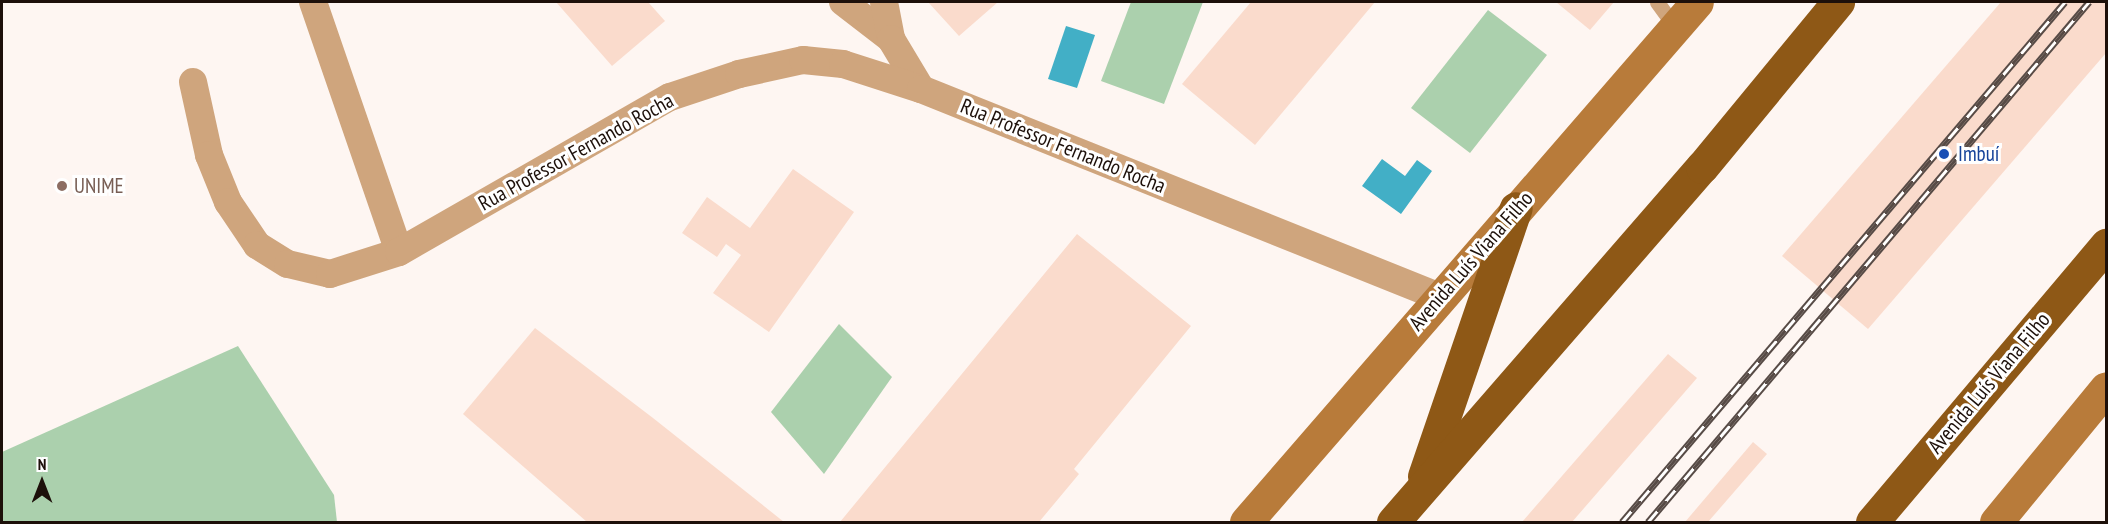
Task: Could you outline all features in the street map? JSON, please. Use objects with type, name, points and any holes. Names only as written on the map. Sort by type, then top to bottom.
[{"type":"highway","points":[[1393,522],[1838,2]]},
{"type":"highway","points":[[1416,496],[1516,208]]},
{"type":"highway","name":"Avenida Luís Viana Filho","points":[[1872,522],[2106,244]]},
{"type":"main road","name":"Avenida Luís Viana Filho","points":[[1246,522],[1516,208],[1666,14],[1697,2]]},
{"type":"main road","points":[[1996,522],[2106,388]]},
{"type":"street","points":[[313,2],[399,252]]},
{"type":"street","points":[[843,2],[891,39]]},
{"type":"street","points":[[884,2],[891,39],[921,89]]},
{"type":"street","name":"Rua Professor Fernando Rocha","points":[[193,82],[209,155],[228,202],[257,245],[288,264],[330,274],[399,252],[670,98],[739,74],[803,60],[843,64],[921,89],[1440,297]]},
{"type":"green space","points":[[1131,2],[1203,2],[1164,104],[1101,81]]},
{"type":"green space","points":[[1488,10],[1547,55],[1470,153],[1411,108]]},
{"type":"green space","points":[[839,324],[892,377],[824,474],[771,412]]},
{"type":"green space","points":[[238,346],[334,495],[337,522],[2,522],[2,452]]},
{"type":"water","points":[[1066,26],[1095,35],[1077,88],[1048,79]]},
{"type":"water","points":[[1382,159],[1405,176],[1417,160],[1432,171],[1401,214],[1362,186]]},
{"type":"building","points":[[556,2],[648,2],[665,21],[612,66]]},
{"type":"building","points":[[928,2],[998,2],[959,36]]},
{"type":"building","points":[[1251,2],[1375,2],[1255,145],[1182,84]]},
{"type":"building","points":[[1556,2],[1614,2],[1590,30]]},
{"type":"building","name":"Imbuí","points":[[2001,2],[2106,2],[2106,53],[1868,329],[1782,256]]},
{"type":"building","points":[[793,169],[854,212],[769,332],[713,293],[741,255],[726,244],[717,257],[682,233],[707,197],[750,228]]},
{"type":"building","points":[[1077,234],[1191,326],[1074,469],[1079,474],[1039,522],[840,522]]},
{"type":"building","points":[[535,328],[784,522],[587,522],[463,414]]},
{"type":"building","points":[[1668,354],[1697,378],[1572,522],[1522,522]]},
{"type":"building","points":[[1753,442],[1767,454],[1708,522],[1685,522]]},
{"type":"railway","points":[[1622,522],[2065,2]]},
{"type":"railway","points":[[1648,522],[2089,2]]},
{"type":"place","name":"Imbuí","points":[[1944,154]]},
{"type":"place","name":"UNIME","points":[[62,186]]}]
